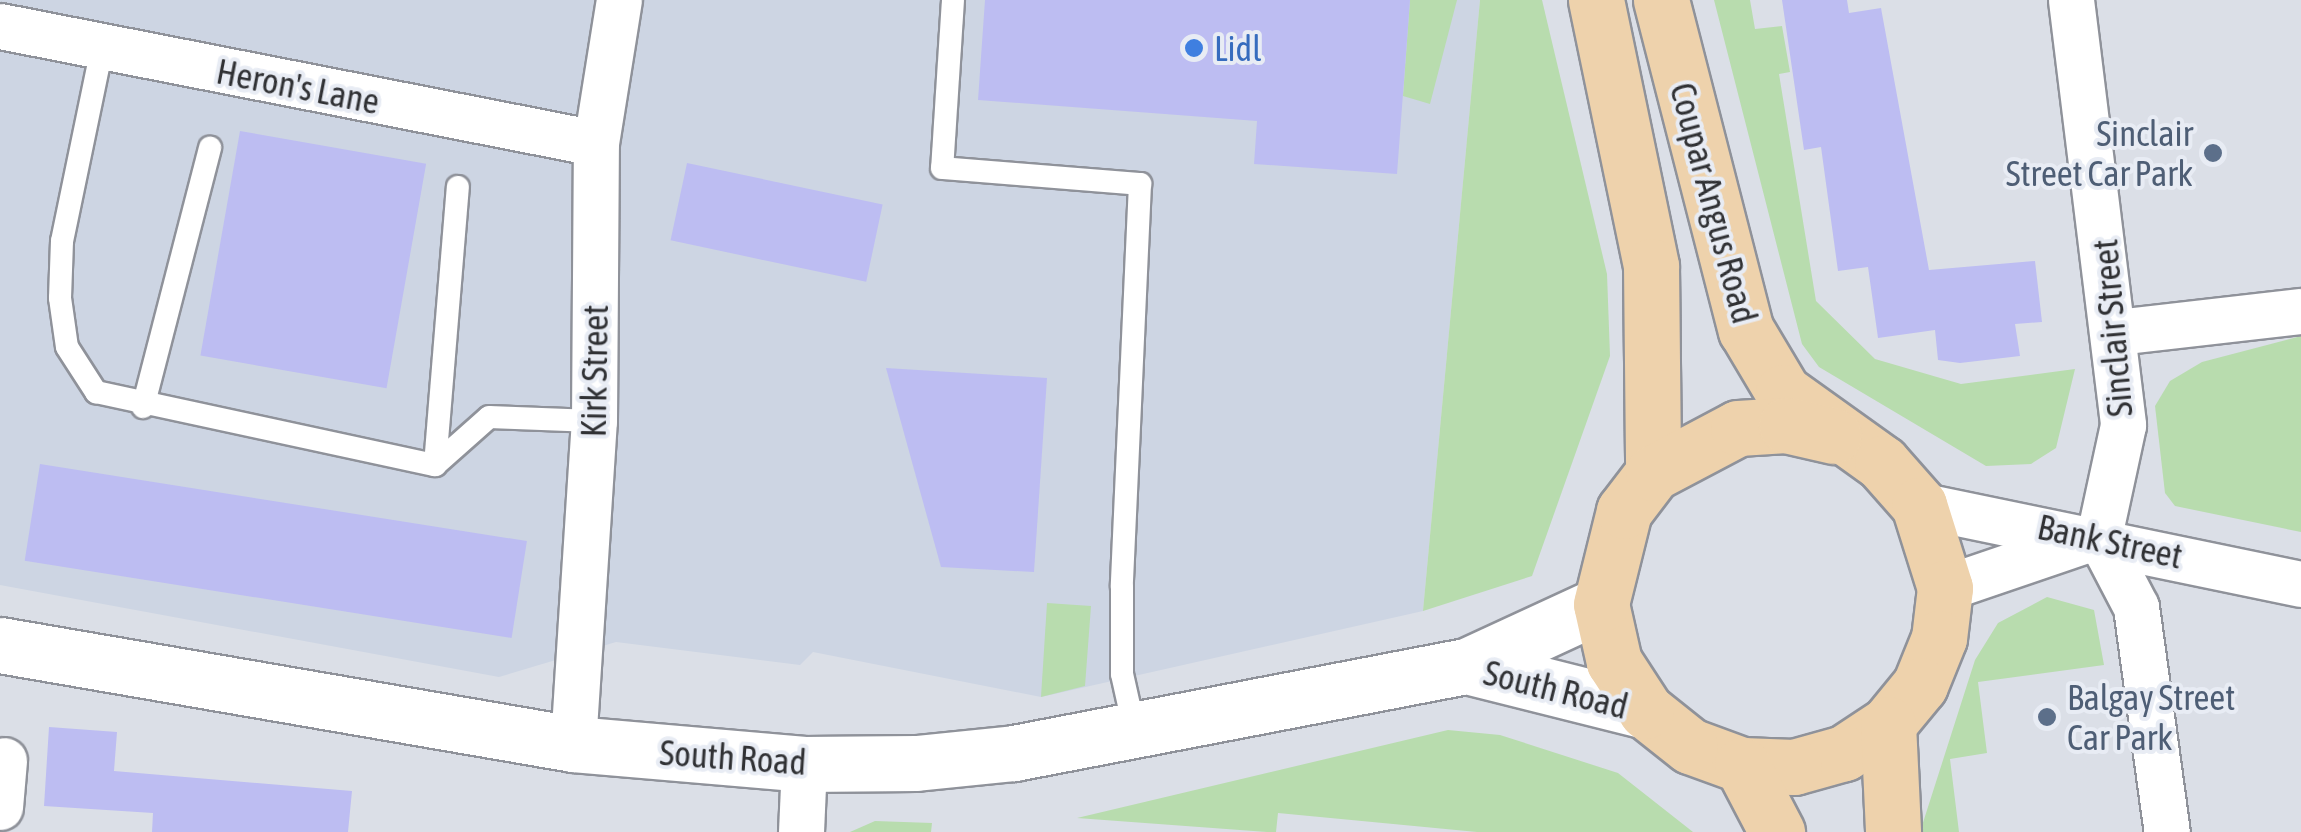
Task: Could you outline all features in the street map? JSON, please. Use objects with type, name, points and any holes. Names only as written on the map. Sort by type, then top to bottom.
[{"type":"main road","name":"Coupar Angus Road","points":[[1596,0],[1651,266],[1653,473]]},
{"type":"main road","name":"Coupar Angus Road","points":[[1662,0],[1746,330],[1783,392],[1834,436],[1882,463],[1918,505],[1945,588],[1926,670],[1888,724],[1844,752],[1794,767],[1742,765],[1690,746],[1646,711],[1614,662],[1601,604],[1624,511],[1653,473],[1738,428],[1786,425],[1834,436]]},
{"type":"main road","points":[[1888,724],[1894,832]]},
{"type":"main road","points":[[1742,765],[1777,832]]},
{"type":"street","name":"Kirk Street","points":[[573,744],[594,421],[596,144],[619,0]]},
{"type":"street","name":"Sinclair Street","points":[[2072,0],[2116,332],[2124,425],[2098,536]]},
{"type":"street","name":"Heron's Lane","points":[[0,26],[596,144]]},
{"type":"street","points":[[2116,332],[2301,311]]},
{"type":"street","name":"Bank Street","points":[[1918,505],[2098,536],[2301,584]]},
{"type":"street","points":[[1945,588],[2098,536],[2136,607],[2168,832]]},
{"type":"street","name":"South Road","points":[[0,646],[573,744],[804,764],[1014,754],[1467,666],[1601,604]]},
{"type":"street","name":"South Road","points":[[1467,666],[1646,711]]},
{"type":"street","points":[[0,807],[4,760]]},
{"type":"street","points":[[801,832],[804,764]]},
{"type":"lane","points":[[954,0],[942,168],[1140,184],[1122,587],[1122,674],[1135,732]]},
{"type":"lane","points":[[102,48],[62,241],[60,298],[67,347],[96,392],[143,406],[435,465]]},
{"type":"lane","points":[[143,406],[210,148]]},
{"type":"lane","points":[[435,465],[458,187]]},
{"type":"lane","points":[[435,465],[489,417],[594,421]]},
{"type":"shaded area","points":[[0,0],[1480,0],[1423,611],[1041,697],[813,652],[800,665],[616,642],[499,677],[0,585]]},
{"type":"green space","points":[[1410,0],[1457,0],[1430,104],[1403,96]]},
{"type":"green space","points":[[1480,0],[1542,0],[1607,274],[1610,356],[1532,576],[1423,611]]},
{"type":"green space","points":[[1714,0],[1750,0],[1755,29],[1782,26],[1790,72],[1779,74],[1816,301],[1875,359],[1961,384],[2075,369],[2056,448],[2031,464],[1986,466],[1819,367],[1802,344]]},
{"type":"green space","points":[[2301,336],[2301,532],[2175,506],[2165,493],[2155,406],[2170,381],[2202,362]]},
{"type":"green space","points":[[2047,597],[2094,610],[2104,665],[1978,682],[1987,753],[1950,759],[1959,832],[1920,832],[1975,660],[1998,623]]},
{"type":"green space","points":[[1047,603],[1091,606],[1085,686],[1041,697]]},
{"type":"green space","points":[[1448,730],[1500,735],[1618,773],[1693,832],[1477,832],[1278,813],[1276,832],[1267,832],[1077,818]]},
{"type":"green space","points":[[875,821],[932,823],[931,832],[850,832]]},
{"type":"building","name":"Lidl","points":[[985,0],[1410,0],[1397,174],[1254,164],[1257,121],[978,100]]},
{"type":"building","points":[[1782,0],[1847,0],[1849,13],[1881,8],[1929,270],[2035,261],[2042,322],[2015,324],[2020,356],[1960,363],[1938,360],[1935,330],[1878,338],[1868,267],[1838,271],[1821,147],[1804,150]]},
{"type":"building","points":[[240,131],[426,164],[387,388],[200,356]]},
{"type":"building","points":[[687,163],[883,205],[866,282],[671,240]]},
{"type":"building","points":[[886,368],[1047,378],[1034,572],[941,567]]},
{"type":"building","points":[[40,464],[527,541],[512,638],[25,561]]},
{"type":"building","points":[[49,727],[117,732],[114,771],[352,791],[348,832],[152,832],[153,813],[44,806]]},
{"type":"place","name":"Lidl","points":[[1194,48]]},
{"type":"place","name":"Sinclair Street Car Park","points":[[2213,153]]},
{"type":"place","name":"Balgay Street Car Park","points":[[2047,717]]}]
